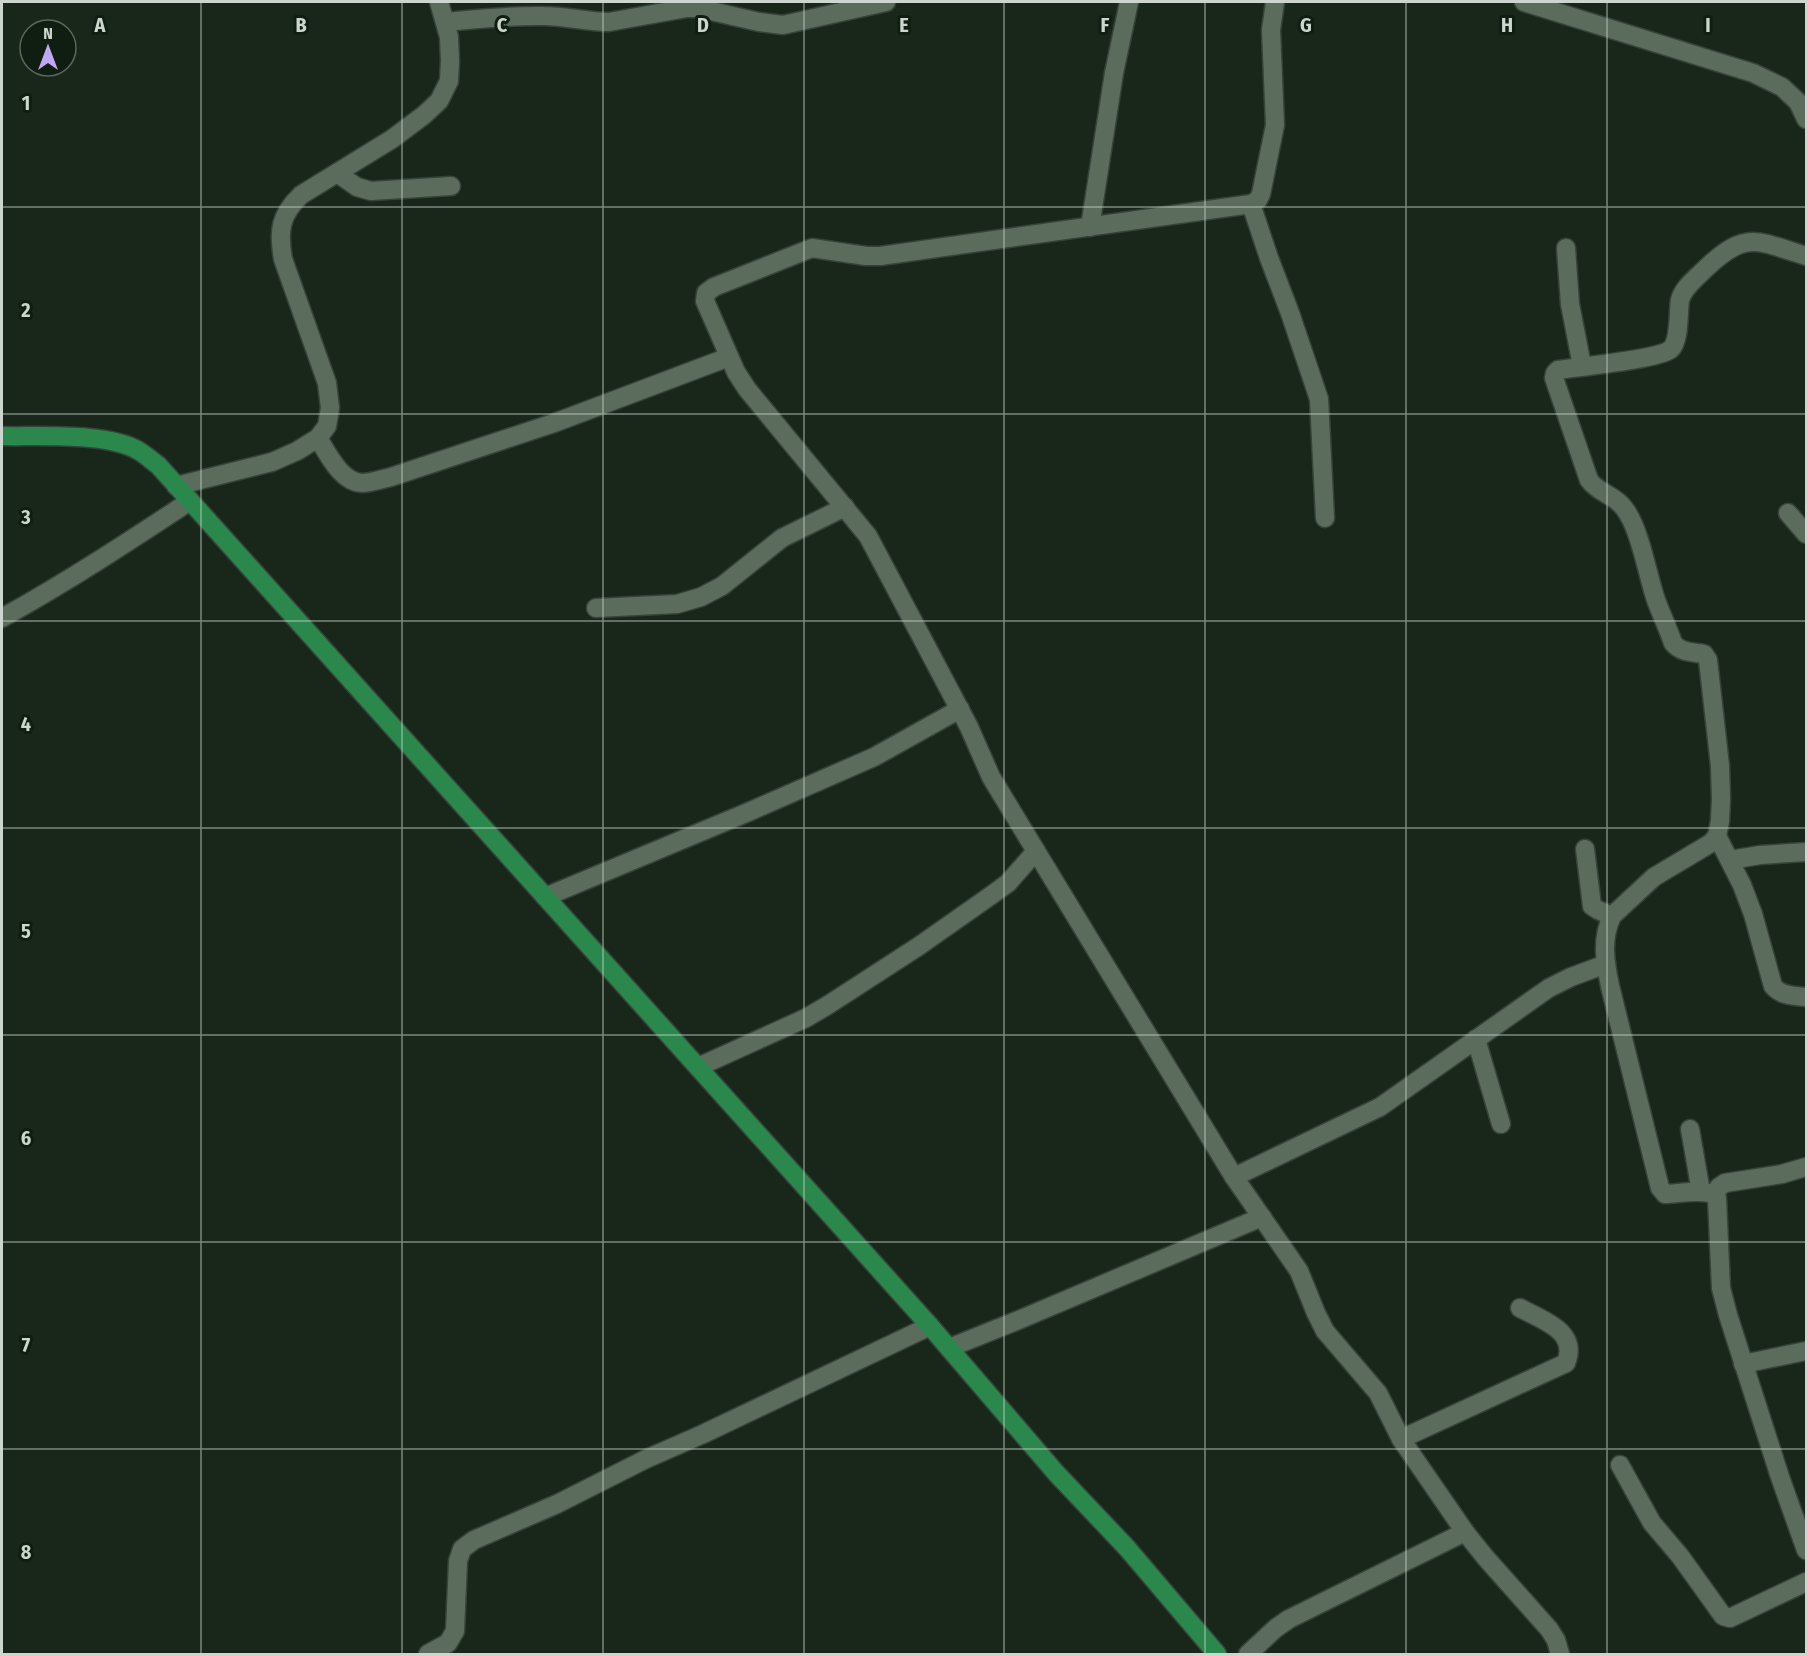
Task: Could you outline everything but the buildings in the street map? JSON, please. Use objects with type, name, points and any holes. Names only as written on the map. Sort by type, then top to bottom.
[{"type":"main road","points":[[2,436],[89,438],[111,441],[139,450],[158,465],[930,1326],[1056,1473],[1134,1556],[1217,1654]]},
{"type":"street","points":[[176,486],[272,462],[297,451],[318,438],[327,426],[330,408],[327,383],[283,259],[279,241],[282,221],[289,207],[301,195],[392,139],[439,101],[448,81],[449,37],[439,2]]},
{"type":"street","points":[[445,22],[512,16],[545,16],[609,22],[698,8],[759,22],[783,24],[886,2]]},
{"type":"street","points":[[1090,227],[1114,73],[1128,2]]},
{"type":"street","points":[[1275,2],[1271,30],[1274,131],[1261,194],[1258,200],[1251,204],[880,256],[817,248],[806,250],[714,287],[706,293],[705,301],[729,357],[747,388],[868,536],[960,709],[991,777],[1234,1177],[1299,1271],[1325,1331],[1378,1393],[1401,1439],[1465,1532],[1550,1629],[1560,1654]]},
{"type":"street","points":[[1524,2],[1753,73],[1782,87],[1798,102],[1806,119]]},
{"type":"street","points":[[337,173],[357,187],[371,191],[451,186]]},
{"type":"street","points":[[1251,204],[1319,399],[1325,518]]},
{"type":"street","points":[[1806,256],[1762,242],[1749,241],[1737,244],[1704,269],[1685,290],[1681,298],[1676,342],[1669,351],[1652,357],[1558,370],[1554,378],[1572,426],[1588,480],[1593,486],[1616,499],[1624,507],[1631,520],[1656,600],[1673,643],[1684,651],[1704,654],[1708,660],[1720,766],[1720,821],[1717,836],[1711,843],[1654,877],[1612,916],[1604,952],[1660,1188],[1665,1194],[1708,1193],[1725,1183],[1782,1174],[1806,1167]]},
{"type":"street","points":[[1566,248],[1570,304],[1582,366]]},
{"type":"street","points":[[318,438],[344,474],[360,483],[369,482],[391,477],[554,423],[729,357]]},
{"type":"street","points":[[2,618],[102,559],[190,501]]},
{"type":"street","points":[[596,608],[678,604],[701,597],[722,586],[782,538],[845,507]]},
{"type":"street","points":[[1788,513],[1806,534]]},
{"type":"street","points":[[545,897],[736,818],[874,757],[960,709]]},
{"type":"street","points":[[1717,836],[1753,914],[1773,986],[1777,992],[1806,997]]},
{"type":"street","points":[[1585,849],[1592,906],[1612,916]]},
{"type":"street","points":[[698,1067],[806,1018],[828,1005],[1008,883],[1036,851]]},
{"type":"street","points":[[1730,860],[1760,855],[1806,852]]},
{"type":"street","points":[[1234,1177],[1380,1107],[1549,988],[1606,964]]},
{"type":"street","points":[[1476,1039],[1501,1124]]},
{"type":"street","points":[[1690,1129],[1708,1193],[1719,1202],[1721,1288],[1743,1364],[1806,1550]]},
{"type":"street","points":[[949,1348],[1262,1217]]},
{"type":"street","points":[[1401,1439],[1566,1363],[1569,1356],[1565,1336],[1558,1329],[1520,1308]]},
{"type":"street","points":[[428,1654],[448,1643],[455,1631],[458,1561],[462,1549],[474,1540],[557,1504],[646,1459],[713,1430],[930,1326]]},
{"type":"street","points":[[1743,1364],[1806,1351]]},
{"type":"street","points":[[1620,1465],[1652,1523],[1680,1556],[1723,1616],[1730,1618],[1806,1582]]},
{"type":"street","points":[[1248,1654],[1289,1619],[1465,1532]]}]
